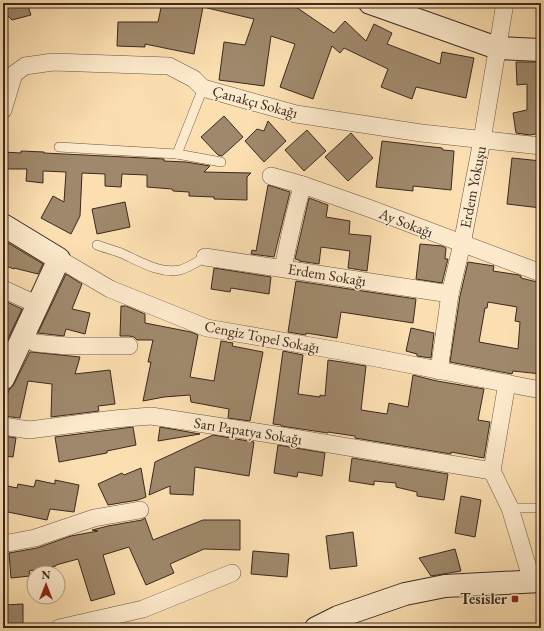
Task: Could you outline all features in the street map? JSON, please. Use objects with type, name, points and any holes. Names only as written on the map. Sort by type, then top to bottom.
[{"type":"street","points":[[370,3],[497,48],[541,50]]},
{"type":"street","name":"Erdem Yokuşu","points":[[439,370],[450,294],[462,244],[482,140],[505,3]]},
{"type":"street","name":"Çanakçı Sokağı","points":[[3,110],[14,74],[25,66],[53,62],[169,66],[194,79],[203,88],[296,114],[421,133],[541,146]]},
{"type":"street","name":"Ay Sokağı","points":[[271,176],[303,185],[371,209],[541,273]]},
{"type":"street","points":[[283,268],[293,219],[303,185]]},
{"type":"street","name":"Cengiz Topel Sokağı","points":[[3,225],[110,289],[206,328],[340,351],[541,390]]},
{"type":"street","name":"Erdem Sokağı","points":[[205,257],[450,294]]},
{"type":"street","points":[[3,379],[59,259]]},
{"type":"street","points":[[3,289],[38,305]]},
{"type":"street","points":[[23,337],[35,343],[67,346],[129,346]]},
{"type":"street","points":[[316,628],[338,617],[405,594],[445,586],[536,581],[510,508],[492,471],[507,383]]},
{"type":"street","name":"Sarı Papatya Sokağı","points":[[3,426],[29,430],[114,419],[151,416],[492,471]]},
{"type":"street","points":[[3,544],[35,538],[94,518],[140,510]]},
{"type":"street","points":[[59,628],[143,609],[232,573]]},
{"type":"lane","points":[[176,154],[203,88]]},
{"type":"lane","points":[[59,147],[176,154],[221,162]]},
{"type":"lane","points":[[97,245],[120,253],[148,266],[165,270],[180,270],[193,265],[205,257]]},
{"type":"lane","points":[[510,508],[541,508]]},
{"type":"building","points":[[3,3],[27,3],[31,15],[12,20],[5,13]]},
{"type":"building","points":[[162,3],[186,3],[203,6],[204,3],[298,3],[296,7],[334,33],[345,21],[366,41],[374,24],[392,33],[387,44],[440,64],[442,52],[474,58],[466,98],[416,87],[412,99],[381,87],[388,69],[344,48],[340,53],[332,46],[313,99],[280,87],[295,44],[271,36],[264,86],[219,80],[224,42],[245,45],[254,19],[203,7],[194,54],[145,44],[145,47],[117,46],[118,22],[158,22]]},
{"type":"building","points":[[516,62],[541,62],[541,133],[530,135],[516,133],[513,113],[527,110],[527,84],[517,85]]},
{"type":"building","points":[[224,116],[243,137],[222,156],[218,155],[201,137]]},
{"type":"building","points":[[268,121],[286,141],[264,162],[245,141],[257,129],[264,131]]},
{"type":"building","points":[[307,130],[326,151],[304,171],[285,150]]},
{"type":"building","points":[[351,133],[373,158],[348,181],[325,157]]},
{"type":"building","points":[[382,141],[442,148],[443,150],[454,151],[451,190],[413,186],[413,191],[376,187]]},
{"type":"building","points":[[21,151],[164,159],[164,161],[186,162],[210,166],[204,172],[251,173],[247,177],[247,200],[214,199],[214,197],[189,196],[189,192],[147,187],[147,175],[122,174],[121,187],[105,186],[105,174],[82,173],[80,216],[71,234],[41,218],[53,196],[64,202],[66,172],[43,171],[43,183],[26,181],[27,169],[3,169],[3,152],[21,153]]},
{"type":"building","points":[[512,158],[541,161],[541,208],[507,204]]},
{"type":"building","points":[[268,185],[290,192],[274,257],[251,254],[252,250],[256,251]]},
{"type":"building","points":[[309,198],[328,205],[326,217],[350,221],[349,234],[371,236],[367,271],[348,268],[350,251],[321,247],[319,264],[295,259]]},
{"type":"building","points":[[125,202],[130,227],[97,234],[92,209]]},
{"type":"building","points":[[3,240],[43,264],[38,274],[3,265]]},
{"type":"building","points":[[420,244],[442,246],[446,248],[445,259],[448,259],[442,283],[416,279]]},
{"type":"building","points":[[468,262],[494,266],[493,271],[519,275],[521,278],[541,283],[541,374],[513,371],[512,374],[450,362],[460,296]],"holes":[[[488,302],[517,307],[515,321],[520,322],[518,349],[479,342],[485,308],[487,308]]]},
{"type":"building","points":[[214,268],[271,277],[269,294],[231,288],[230,292],[211,289]]},
{"type":"building","points":[[66,274],[82,284],[72,309],[90,313],[85,334],[66,329],[64,336],[38,333]]},
{"type":"building","points":[[296,281],[416,299],[413,323],[341,312],[337,338],[288,332]]},
{"type":"building","points":[[3,300],[22,309],[3,349]]},
{"type":"building","points":[[121,306],[126,306],[145,314],[145,323],[191,332],[198,335],[190,377],[214,381],[221,341],[233,343],[232,346],[263,352],[250,421],[228,418],[229,409],[191,402],[190,395],[164,397],[143,401],[151,362],[148,362],[153,340],[137,340],[134,337],[120,336]]},
{"type":"building","points":[[411,328],[434,333],[431,358],[417,356],[417,354],[406,351]]},
{"type":"building","points":[[283,351],[303,355],[298,394],[320,397],[320,395],[325,396],[328,360],[366,366],[361,410],[387,414],[389,403],[408,407],[413,375],[437,381],[484,389],[478,420],[490,422],[484,458],[451,452],[451,454],[355,438],[355,436],[273,424]]},
{"type":"building","points":[[30,352],[80,357],[75,374],[110,370],[115,404],[98,406],[99,411],[51,417],[52,384],[28,381],[20,418],[3,416],[3,405],[9,390],[14,384]]},
{"type":"building","points":[[133,427],[136,445],[107,451],[107,453],[59,462],[55,437]]},
{"type":"building","points":[[160,427],[200,434],[158,441]]},
{"type":"building","points":[[213,435],[254,442],[249,476],[195,467],[193,495],[170,494],[170,486],[149,495],[155,462]]},
{"type":"building","points":[[3,436],[16,438],[13,457],[3,456]]},
{"type":"building","points":[[278,445],[325,453],[322,476],[298,472],[297,477],[274,473]]},
{"type":"building","points":[[352,458],[448,474],[444,500],[417,496],[417,492],[396,487],[396,483],[374,481],[374,485],[349,481]]},
{"type":"building","points":[[141,468],[146,497],[138,500],[108,505],[98,484],[122,473],[124,475]]},
{"type":"building","points":[[36,480],[55,484],[55,480],[79,485],[74,512],[50,509],[47,520],[3,511],[3,485],[17,488],[18,484],[34,487]]},
{"type":"building","points":[[461,496],[481,500],[475,537],[455,533]]},
{"type":"building","points":[[145,518],[153,540],[203,520],[240,520],[240,550],[204,549],[170,564],[174,573],[146,585],[129,547],[103,555],[115,594],[91,601],[78,559],[56,565],[26,565],[26,576],[11,578],[9,553],[37,548],[71,536],[98,531],[92,530],[108,526],[142,520]]},
{"type":"building","points":[[353,532],[357,566],[330,569],[326,536]]},
{"type":"building","points":[[455,549],[461,571],[431,576],[419,558]]},
{"type":"building","points":[[253,551],[289,554],[287,577],[251,574]]},
{"type":"building","points":[[23,604],[23,628],[5,628],[4,605]]},
{"type":"place","name":"Tesisler","points":[[515,599]]}]
